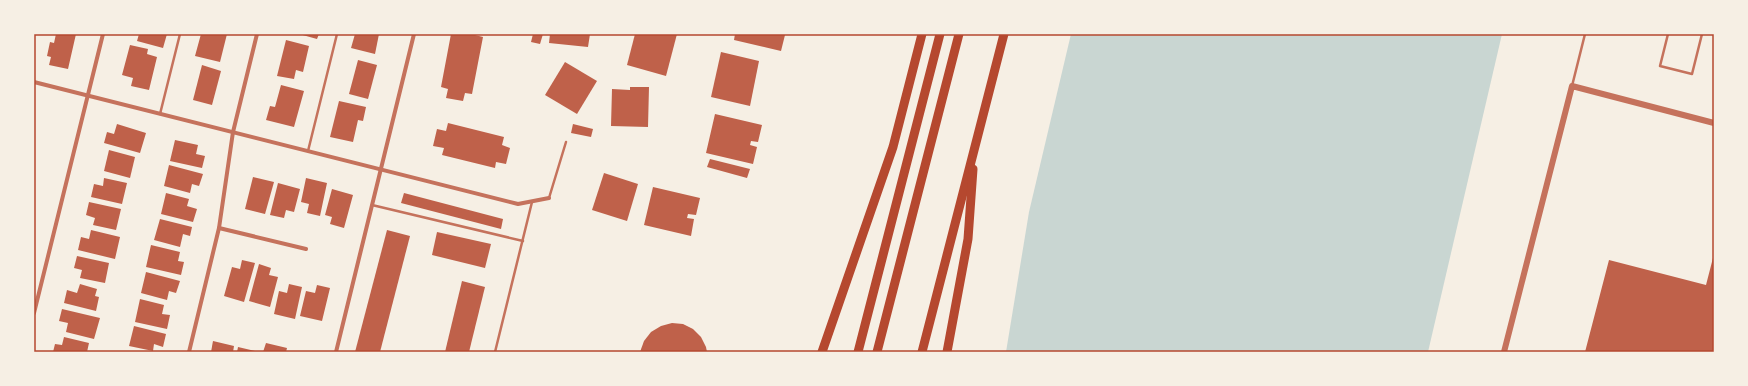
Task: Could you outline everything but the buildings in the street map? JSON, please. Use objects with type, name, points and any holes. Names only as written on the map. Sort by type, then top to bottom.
[{"type":"highway","points":[[822,352],[893,147],[922,34]]},
{"type":"highway","points":[[858,352],[940,34]]},
{"type":"highway","points":[[877,352],[959,34]]},
{"type":"highway","points":[[922,352],[1004,34]]},
{"type":"highway","points":[[948,352],[968,239],[975,146]]},
{"type":"street","points":[[34,313],[103,34]]},
{"type":"street","points":[[189,352],[219,228],[233,132],[257,34]]},
{"type":"street","points":[[336,352],[414,34]]},
{"type":"street","points":[[34,82],[518,204],[549,198]]},
{"type":"street","points":[[1504,352],[1572,86],[1714,123]]},
{"type":"street","points":[[219,228],[306,249]]},
{"type":"lane","points":[[160,114],[180,34]]},
{"type":"lane","points":[[308,151],[337,34]]},
{"type":"lane","points":[[1572,86],[1585,34]]},
{"type":"lane","points":[[1668,34],[1660,66],[1692,74],[1702,34]]},
{"type":"lane","points":[[549,198],[566,142]]},
{"type":"lane","points":[[495,352],[532,201]]},
{"type":"lane","points":[[372,205],[522,241]]},
{"type":"shaded area","points":[[1071,34],[1502,34],[1428,352],[1006,352],[1029,212]]}]
